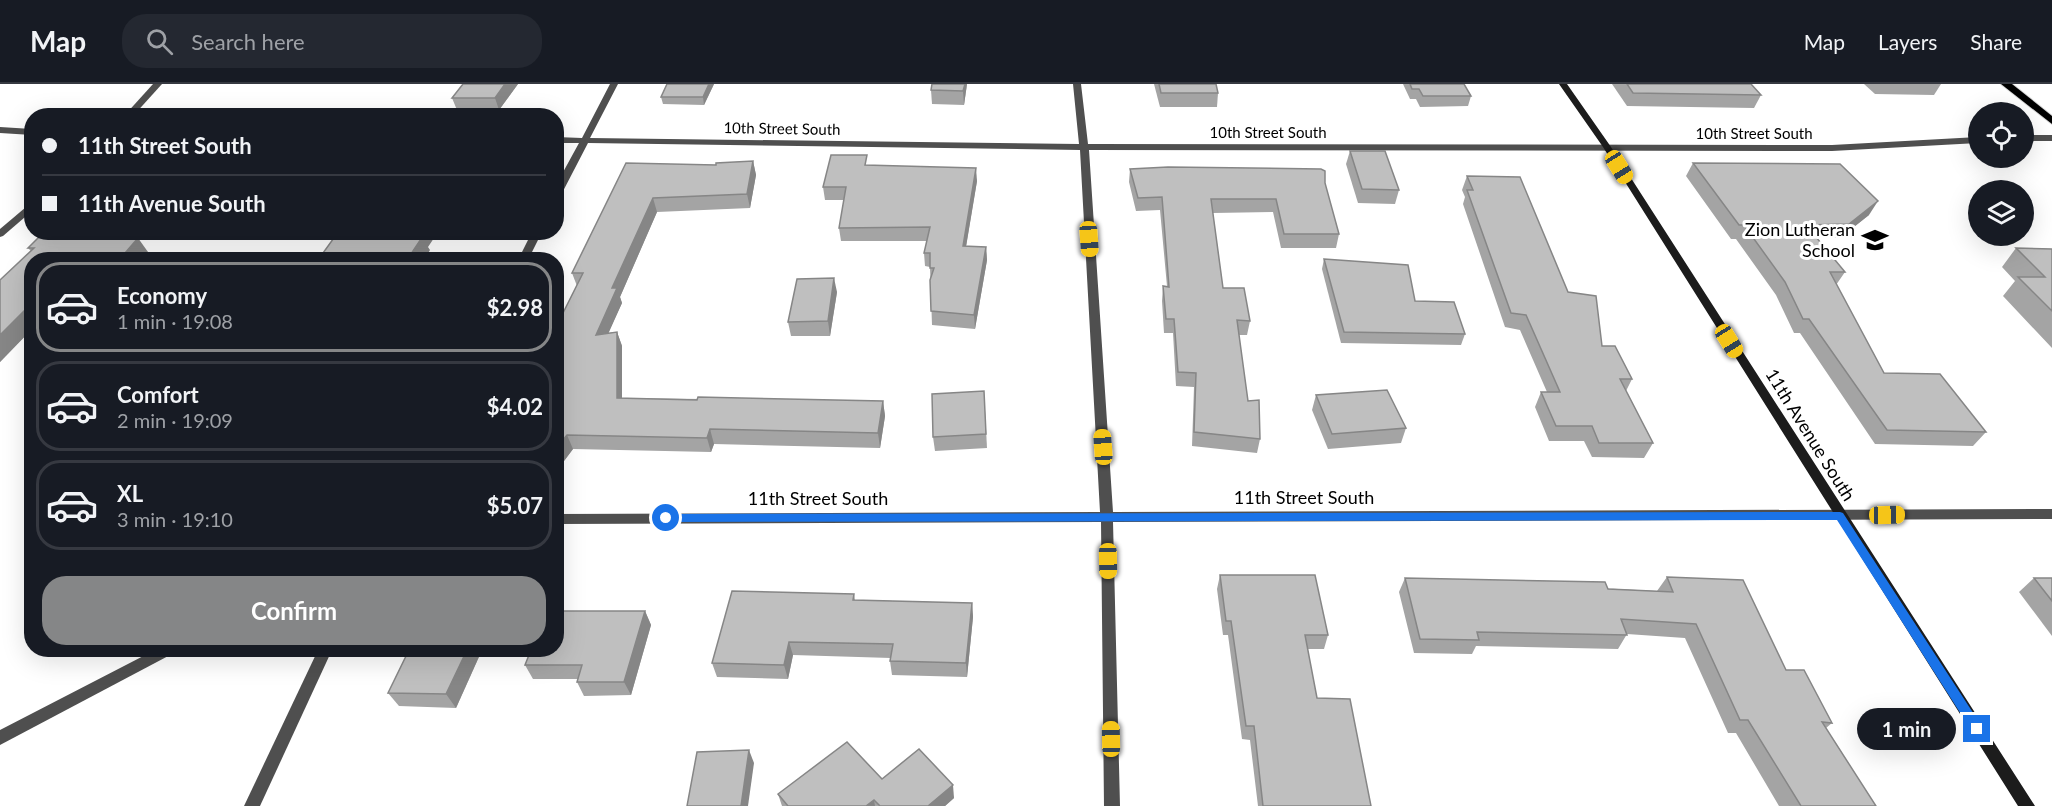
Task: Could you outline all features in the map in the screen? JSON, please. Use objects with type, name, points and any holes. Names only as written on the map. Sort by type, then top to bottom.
[{"type":"main road","points":[[2006,84],[2052,121]]},
{"type":"street","points":[[136,108],[158,84]]},
{"type":"street","points":[[564,180],[614,84]]},
{"type":"street","points":[[1077,84],[1084,147],[1107,517],[1112,806]]},
{"type":"street","name":"11th Avenue South","points":[[1563,84],[1606,147],[2027,806]]},
{"type":"street","points":[[0,130],[24,132]]},
{"type":"street","points":[[2034,138],[2052,138]]},
{"type":"street","name":"10th Street South","points":[[564,140],[1084,147],[1832,148],[1968,141]]},
{"type":"street","points":[[0,234],[24,213]]},
{"type":"street","name":"11th Street South","points":[[564,519],[2052,514]]},
{"type":"street","points":[[0,738],[154,657]]},
{"type":"street","points":[[252,806],[322,657]]},
{"type":"building","points":[[463,84],[505,84],[495,98],[452,98]]},
{"type":"building","points":[[667,84],[709,84],[703,97],[661,97]]},
{"type":"building","points":[[932,84],[965,84],[963,91],[931,90]]},
{"type":"building","points":[[1159,84],[1216,84],[1218,93],[1161,93]]},
{"type":"building","points":[[1410,84],[1464,84],[1471,96],[1423,96],[1419,89],[1412,89]]},
{"type":"building","points":[[1627,84],[1751,84],[1761,95],[1633,93]]},
{"type":"building","points":[[1350,151],[1385,151],[1399,190],[1362,189]]},
{"type":"building","points":[[831,155],[867,155],[865,165],[976,168],[963,246],[986,247],[974,315],[931,311],[930,280],[934,268],[930,268],[930,253],[924,253],[930,227],[839,228],[846,187],[823,187]]},
{"type":"building","points":[[753,161],[747,194],[653,198],[612,288],[617,288],[596,335],[617,332],[617,398],[697,400],[698,397],[883,401],[878,433],[710,429],[707,438],[567,435],[564,439],[564,311],[583,273],[572,273],[626,163],[716,165],[716,163]]},
{"type":"building","points":[[1693,163],[1840,164],[1878,201],[1849,224],[1806,225],[1845,272],[1830,272],[1884,373],[1940,374],[1986,432],[1887,430],[1809,319],[1803,319],[1785,282],[1744,225],[1739,225]]},
{"type":"building","points":[[1168,167],[1321,169],[1325,171],[1325,183],[1339,234],[1284,234],[1276,199],[1211,199],[1223,288],[1244,288],[1250,321],[1237,320],[1248,401],[1259,400],[1260,439],[1194,432],[1196,373],[1178,372],[1174,319],[1166,319],[1163,286],[1169,287],[1162,197],[1138,198],[1130,169]]},
{"type":"building","points":[[1467,176],[1520,177],[1568,292],[1596,296],[1602,346],[1615,346],[1632,379],[1620,379],[1653,443],[1599,443],[1592,426],[1556,426],[1541,392],[1560,392],[1526,315],[1511,313],[1467,190],[1473,190]]},
{"type":"building","points":[[36,240],[136,240],[126,252],[30,252],[34,248],[28,248]]},
{"type":"building","points":[[332,240],[420,240],[412,252],[324,252]]},
{"type":"building","points":[[2016,248],[2052,249],[2052,311],[2018,277],[2045,277]]},
{"type":"building","points":[[24,257],[24,311],[0,335],[0,280]]},
{"type":"building","points":[[1324,259],[1408,265],[1415,301],[1454,302],[1465,334],[1344,332]]},
{"type":"building","points":[[834,278],[828,321],[788,322],[797,279]]},
{"type":"building","points":[[1387,390],[1406,428],[1332,434],[1316,395]]},
{"type":"building","points":[[984,391],[986,434],[933,437],[932,394]]},
{"type":"building","points":[[1220,575],[1315,575],[1328,635],[1305,635],[1317,698],[1350,699],[1371,806],[1263,806],[1254,726],[1246,726],[1231,621],[1226,621]]},
{"type":"building","points":[[1667,577],[1743,580],[1786,670],[1804,670],[1832,723],[1822,722],[1876,806],[1801,806],[1748,720],[1740,720],[1696,624],[1621,619],[1627,635],[1477,632],[1479,640],[1420,639],[1405,578],[1605,582],[1608,589],[1673,592]]},
{"type":"building","points":[[2034,578],[2052,578],[2052,601]]},
{"type":"building","points":[[732,591],[854,594],[853,600],[972,603],[966,663],[890,661],[893,644],[789,642],[784,665],[712,663]]},
{"type":"building","points":[[564,611],[645,611],[624,682],[577,682],[582,665],[525,665],[528,657],[564,657]]},
{"type":"building","points":[[406,657],[464,657],[446,694],[388,693]]},
{"type":"building","points":[[847,742],[882,779],[919,749],[953,785],[928,806],[880,806],[874,800],[866,806],[788,806],[778,794]]},
{"type":"building","points":[[749,750],[741,806],[687,806],[697,752]]},
{"type":"place","name":"Zion Lutheran School","points":[[1875,240]]},
{"type":"route","points":[[666,518],[1840,516],[1977,729]]}]
